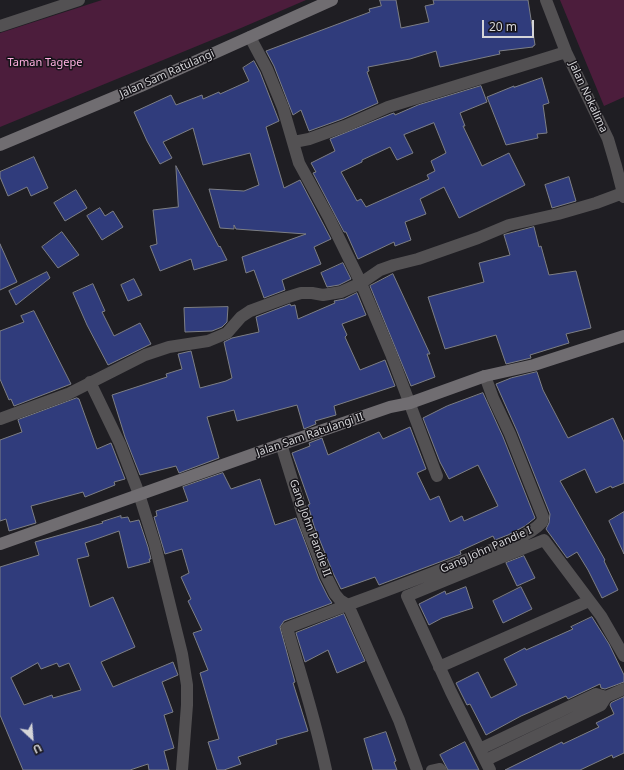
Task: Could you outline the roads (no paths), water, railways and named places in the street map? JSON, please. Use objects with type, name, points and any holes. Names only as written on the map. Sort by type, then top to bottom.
[{"type":"street","points":[[0,26],[79,0]]},
{"type":"street","name":"Jalan Sam Ratulangi","points":[[0,145],[141,86],[332,0]]},
{"type":"street","name":"Jalan Nokalima","points":[[546,0],[566,52],[608,140],[623,195]]},
{"type":"street","points":[[250,37],[267,69],[283,108],[299,163],[329,218],[361,283],[410,403],[437,476]]},
{"type":"street","points":[[294,142],[309,139],[345,126],[388,107],[566,52]]},
{"type":"street","points":[[0,419],[68,394],[145,355],[169,347],[208,341],[220,336],[227,333],[241,317],[250,311],[288,296],[301,293],[332,294],[341,292],[361,283],[380,270],[394,264],[418,259],[478,238],[509,225],[558,214],[623,195]]},
{"type":"street","name":"Jalan Sam Ratulangi II","points":[[0,544],[281,444],[390,407],[410,403],[485,376],[534,365],[624,336]]},
{"type":"street","name":"Gang John Pandie I","points":[[348,605],[424,577],[500,546],[531,532],[542,522],[543,517],[485,376]]},
{"type":"street","points":[[90,382],[120,444],[139,494],[155,545],[182,654],[187,685],[182,770]]},
{"type":"street","name":"Gang John Pandie II","points":[[281,444],[307,528],[326,576],[335,594],[340,600],[348,605]]},
{"type":"street","points":[[624,656],[600,616],[544,540],[407,596],[439,667],[488,765],[601,705],[606,697],[624,689]]},
{"type":"street","points":[[439,667],[589,601]]},
{"type":"street","points":[[326,770],[304,681],[287,628],[348,605],[399,720],[417,770]]},
{"type":"street","points":[[480,749],[596,694],[606,697]]},
{"type":"lane","points":[[431,770],[440,768],[442,770]]},
{"type":"park label","name":"Taman Tagepe","points":[[45,63]]}]
